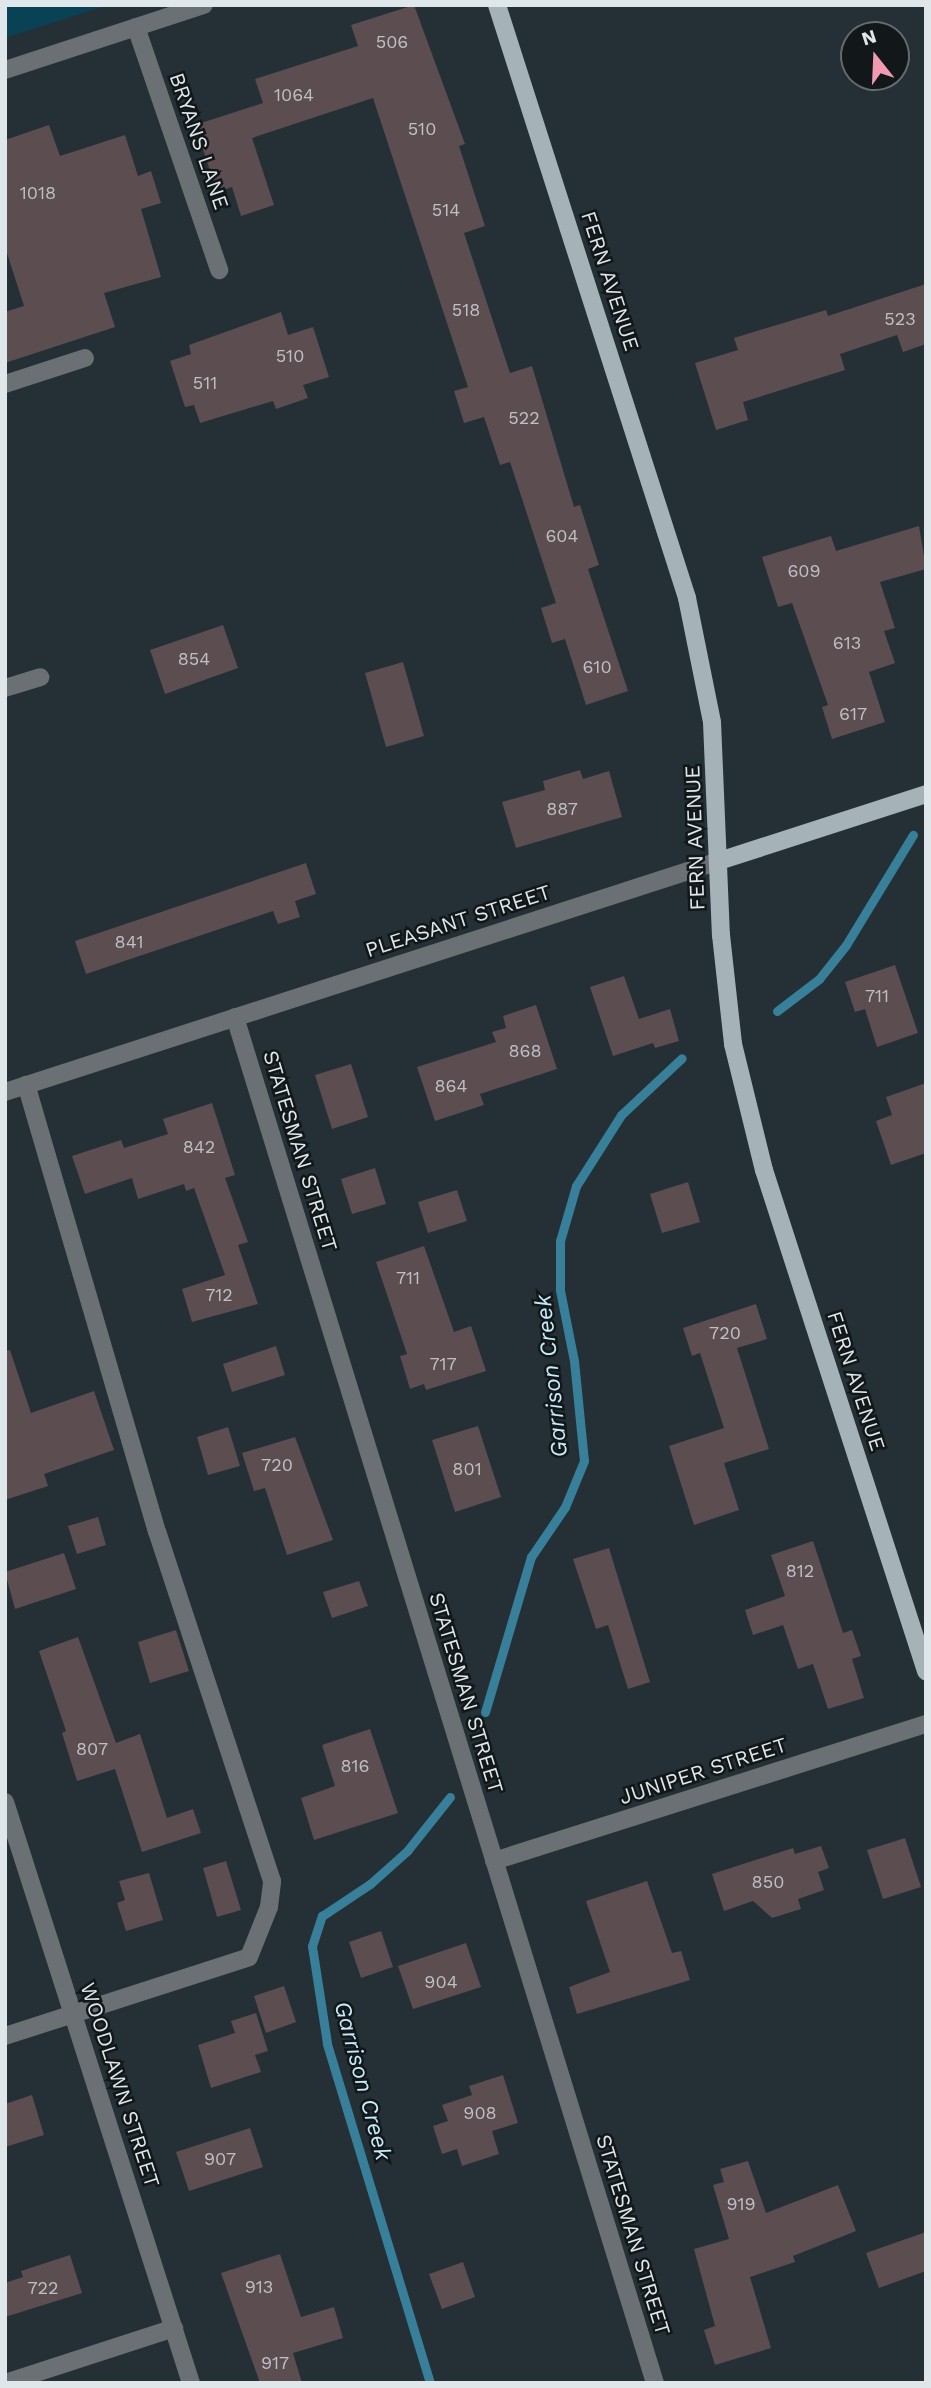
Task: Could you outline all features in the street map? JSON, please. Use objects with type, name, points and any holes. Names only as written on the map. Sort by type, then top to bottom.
[{"type":"main road","name":"FERN AVENUE","points":[[496,5],[687,598],[712,722],[725,987],[747,1106],[926,1671]]},
{"type":"main road","name":"PLEASANT STREET","points":[[719,861],[926,794]]},
{"type":"street","points":[[5,70],[204,5]]},
{"type":"street","name":"BRYANS LANE","points":[[136,27],[219,270]]},
{"type":"street","points":[[5,384],[85,358]]},
{"type":"street","points":[[5,688],[40,677]]},
{"type":"street","name":"PLEASANT STREET","points":[[5,1092],[719,861]]},
{"type":"street","name":"STATESMAN STREET","points":[[235,1017],[655,2383]]},
{"type":"street","points":[[5,2036],[249,1957],[269,1907],[272,1881],[157,1532],[26,1085]]},
{"type":"street","name":"JUNIPER STREET","points":[[494,1861],[926,1724]]},
{"type":"street","name":"WOODLAWN STREET","points":[[5,1802],[191,2383]]},
{"type":"street","points":[[5,2382],[174,2328]]},
{"type":"shaded area","points":[[5,5],[108,5],[5,38]]},
{"type":"building","points":[[414,5],[465,144],[459,146],[485,226],[464,233],[510,373],[532,366],[574,507],[580,505],[599,565],[588,569],[628,691],[586,705],[565,639],[552,643],[541,608],[556,603],[510,462],[500,465],[484,417],[464,423],[454,391],[468,387],[373,98],[252,138],[274,205],[241,216],[232,187],[217,192],[195,125],[263,103],[255,79],[358,46],[351,25]]},
{"type":"building","points":[[49,125],[60,156],[125,135],[138,176],[151,171],[161,203],[141,209],[161,277],[104,293],[115,327],[5,363],[5,312],[24,306],[5,247],[5,140]]},
{"type":"building","points":[[926,284],[926,344],[903,352],[897,335],[840,354],[845,370],[743,402],[748,420],[716,430],[695,363],[738,350],[734,338],[826,310],[828,316]]},
{"type":"building","points":[[281,312],[288,335],[313,327],[329,377],[303,385],[308,398],[276,409],[273,401],[200,423],[194,405],[185,407],[170,361],[191,354],[189,345]]},
{"type":"building","points":[[919,526],[926,569],[880,582],[895,628],[884,631],[895,663],[869,672],[885,722],[832,739],[822,707],[828,705],[792,603],[778,607],[762,557],[831,536],[836,551]]},
{"type":"building","points":[[223,625],[238,668],[165,694],[150,650]]},
{"type":"building","points":[[403,662],[424,736],[386,747],[365,673]]},
{"type":"building","points":[[580,770],[583,779],[609,771],[622,817],[516,848],[502,802],[545,790],[543,781]]},
{"type":"building","points":[[306,863],[316,894],[295,901],[300,917],[278,924],[273,911],[86,974],[75,941]]},
{"type":"building","points":[[895,965],[918,1033],[877,1047],[865,1009],[855,1012],[845,982]]},
{"type":"building","points":[[624,976],[639,1019],[670,1009],[679,1041],[655,1048],[653,1043],[613,1056],[590,987]]},
{"type":"building","points":[[536,1005],[557,1069],[480,1094],[484,1105],[435,1121],[417,1067],[496,1042],[492,1032],[506,1028],[503,1016]]},
{"type":"building","points":[[351,1064],[368,1117],[332,1129],[315,1075]]},
{"type":"building","points":[[926,1083],[926,1153],[891,1165],[876,1121],[892,1115],[886,1097]]},
{"type":"building","points":[[212,1103],[235,1175],[225,1178],[248,1242],[238,1245],[258,1304],[192,1322],[182,1289],[225,1275],[194,1188],[186,1191],[184,1184],[138,1199],[132,1178],[85,1194],[72,1156],[121,1140],[124,1148],[168,1134],[163,1119]]},
{"type":"building","points":[[375,1168],[386,1204],[352,1214],[341,1179]]},
{"type":"building","points":[[688,1182],[700,1222],[662,1233],[650,1194]]},
{"type":"building","points":[[457,1190],[467,1221],[428,1233],[418,1202]]},
{"type":"building","points":[[424,1246],[454,1332],[471,1326],[486,1371],[426,1390],[424,1384],[410,1389],[400,1356],[407,1354],[376,1262]]},
{"type":"building","points":[[756,1304],[767,1339],[737,1348],[769,1449],[724,1463],[739,1510],[694,1525],[669,1446],[724,1428],[700,1353],[692,1356],[683,1328]]},
{"type":"building","points":[[276,1346],[285,1375],[232,1392],[223,1364]]},
{"type":"building","points":[[10,1350],[31,1413],[94,1391],[114,1450],[44,1474],[48,1486],[5,1500],[5,1351]]},
{"type":"building","points":[[478,1426],[501,1497],[455,1512],[432,1440]]},
{"type":"building","points":[[228,1427],[240,1466],[208,1475],[197,1437]]},
{"type":"building","points":[[295,1437],[333,1540],[287,1555],[265,1488],[254,1491],[242,1453]]},
{"type":"building","points":[[98,1517],[106,1545],[77,1554],[68,1526]]},
{"type":"building","points":[[813,1541],[843,1633],[852,1630],[861,1656],[852,1659],[864,1698],[828,1709],[813,1664],[798,1669],[783,1625],[753,1635],[745,1610],[785,1596],[771,1555]]},
{"type":"building","points":[[609,1548],[650,1682],[628,1689],[608,1625],[596,1629],[573,1559]]},
{"type":"building","points":[[64,1553],[76,1589],[15,1609],[5,1572]]},
{"type":"building","points":[[359,1581],[368,1606],[332,1618],[323,1592]]},
{"type":"building","points":[[176,1630],[189,1671],[150,1683],[138,1642]]},
{"type":"building","points":[[78,1637],[116,1743],[140,1734],[167,1818],[193,1809],[201,1833],[142,1852],[115,1769],[77,1781],[62,1733],[66,1731],[39,1651]]},
{"type":"building","points":[[370,1729],[398,1813],[314,1840],[301,1798],[335,1786],[322,1745]]},
{"type":"building","points":[[905,1838],[921,1887],[883,1899],[867,1850]]},
{"type":"building","points":[[821,1846],[829,1868],[818,1872],[824,1890],[798,1899],[801,1909],[772,1918],[753,1901],[724,1911],[712,1874],[793,1848],[795,1854]]},
{"type":"building","points":[[226,1861],[241,1910],[217,1917],[203,1868]]},
{"type":"building","points":[[149,1873],[163,1920],[126,1931],[117,1903],[125,1900],[119,1881]]},
{"type":"building","points":[[647,1881],[672,1953],[681,1951],[690,1980],[577,2014],[569,1987],[610,1972],[586,1901]]},
{"type":"building","points":[[381,1931],[393,1967],[361,1978],[349,1942]]},
{"type":"building","points":[[466,1943],[481,1987],[413,2009],[398,1966]]},
{"type":"building","points":[[284,1986],[296,2022],[266,2033],[254,1996]]},
{"type":"building","points":[[256,2013],[268,2051],[255,2055],[261,2072],[211,2088],[198,2045],[235,2033],[231,2021]]},
{"type":"building","points":[[503,2075],[518,2123],[492,2131],[499,2154],[462,2166],[457,2149],[442,2154],[433,2126],[448,2121],[442,2105],[472,2095],[469,2086]]},
{"type":"building","points":[[32,2095],[44,2135],[5,2147],[5,2104]]},
{"type":"building","points":[[250,2128],[263,2167],[189,2191],[176,2152]]},
{"type":"building","points":[[748,2161],[766,2213],[838,2185],[856,2231],[793,2256],[795,2262],[750,2277],[771,2348],[715,2365],[704,2330],[715,2326],[694,2249],[729,2239],[713,2185],[724,2182],[720,2169]]},
{"type":"building","points":[[926,2232],[926,2271],[879,2288],[866,2253]]},
{"type":"building","points":[[280,2254],[301,2317],[334,2307],[343,2338],[293,2353],[302,2383],[260,2383],[221,2273]]},
{"type":"building","points":[[70,2255],[82,2293],[5,2317],[5,2283],[23,2277],[21,2271]]},
{"type":"building","points":[[463,2262],[475,2297],[442,2309],[429,2274]]},
{"type":"waterway","name":"Garrison Creek","points":[[777,1011],[819,979],[846,945],[913,835]]},
{"type":"waterway","name":"Garrison Creek","points":[[485,1712],[531,1557],[565,1507],[584,1461],[574,1361],[560,1290],[560,1241],[576,1186],[621,1115],[682,1058]]},
{"type":"waterway","name":"Garrison Creek","points":[[430,2383],[327,2043],[312,1946],[322,1916],[370,1884],[407,1851],[450,1797]]}]
